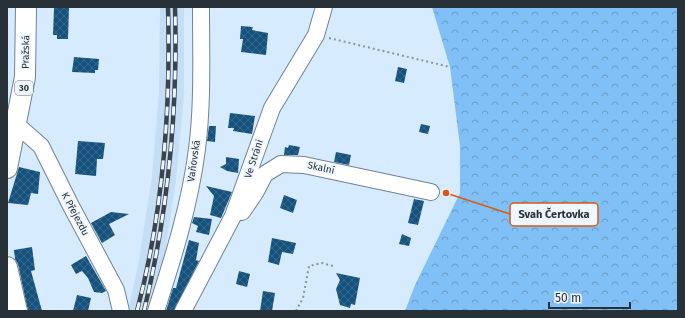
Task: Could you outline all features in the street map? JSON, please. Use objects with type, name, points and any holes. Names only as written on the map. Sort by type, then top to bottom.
[{"type":"main road","name":"Pražská","points":[[7,168],[17,125],[25,77],[26,7]]},
{"type":"main road","points":[[7,267],[17,311]]},
{"type":"street","name":"Vaňovská","points":[[156,311],[179,238],[197,149],[200,104],[201,7]]},
{"type":"street","name":"Ve Stráni","points":[[184,311],[233,216],[272,108],[316,35],[324,7]]},
{"type":"street","name":"K Přejezdu","points":[[17,125],[41,146],[116,290],[121,311]]},
{"type":"street","name":"Skalní","points":[[233,216],[242,212],[255,194],[265,174],[281,164],[304,164],[431,192]]},
{"type":"path","points":[[316,35],[450,67]]},
{"type":"path","points":[[296,311],[303,298],[309,266],[322,263],[333,266]]},
{"type":"shaded area","points":[[160,7],[184,7],[184,94],[176,180],[162,271],[153,311],[128,311],[138,266],[152,177],[159,92]]},
{"type":"green space","points":[[432,7],[678,7],[678,311],[405,311],[415,285],[460,193],[460,146],[450,67]]},
{"type":"building","points":[[69,7],[68,39],[57,39],[57,35],[53,35],[54,8]]},
{"type":"building","points":[[241,26],[253,27],[252,30],[268,33],[266,55],[241,52],[243,39],[240,39]]},
{"type":"building","points":[[74,57],[99,59],[98,70],[95,70],[95,73],[72,72]]},
{"type":"building","points":[[398,67],[407,69],[404,83],[395,81]]},
{"type":"building","points":[[230,113],[255,116],[252,134],[233,131],[234,128],[228,128]]},
{"type":"building","points":[[421,124],[430,126],[428,134],[419,132]]},
{"type":"building","points":[[209,126],[216,126],[215,142],[207,141]]},
{"type":"building","points":[[78,141],[105,143],[103,159],[97,159],[96,176],[75,174]]},
{"type":"building","points":[[289,145],[300,147],[298,155],[284,155],[285,147],[288,148]]},
{"type":"building","points":[[336,152],[351,155],[349,165],[334,162]]},
{"type":"building","points":[[226,157],[239,159],[238,173],[227,171],[220,167],[226,164]]},
{"type":"building","points":[[19,167],[40,172],[38,194],[31,193],[28,205],[8,203]]},
{"type":"building","points":[[206,186],[232,192],[221,218],[210,215],[214,196]]},
{"type":"building","points":[[284,195],[297,200],[293,213],[280,208]]},
{"type":"building","points":[[414,199],[424,201],[418,225],[408,223]]},
{"type":"building","points":[[111,212],[129,214],[109,224],[115,235],[102,243],[91,223]]},
{"type":"building","points":[[194,217],[212,219],[209,235],[196,232],[198,226],[192,223]]},
{"type":"building","points":[[402,234],[411,238],[409,246],[399,244]]},
{"type":"building","points":[[272,238],[296,243],[293,254],[282,252],[279,265],[268,262]]},
{"type":"building","points":[[189,240],[199,243],[196,260],[199,261],[174,311],[166,311],[173,288],[176,288]]},
{"type":"building","points":[[32,247],[35,270],[31,271],[42,311],[28,311],[18,264],[15,259],[14,250]]},
{"type":"building","points":[[86,256],[106,291],[102,293],[94,292],[88,278],[82,271],[76,274],[71,265]]},
{"type":"building","points":[[239,271],[250,274],[247,287],[236,284]]},
{"type":"building","points":[[336,273],[360,278],[355,305],[351,304],[350,308],[340,305],[336,289],[340,280]]},
{"type":"building","points":[[263,291],[275,293],[272,311],[260,311]]},
{"type":"building","points":[[77,295],[91,298],[88,311],[73,311]]},
{"type":"railway","points":[[137,311],[153,236],[163,160],[168,83],[168,7]]},
{"type":"railway","points":[[144,311],[159,236],[170,160],[175,84],[175,7]]},
{"type":"place","name":"Svah Čertovka","points":[[446,193]]}]
